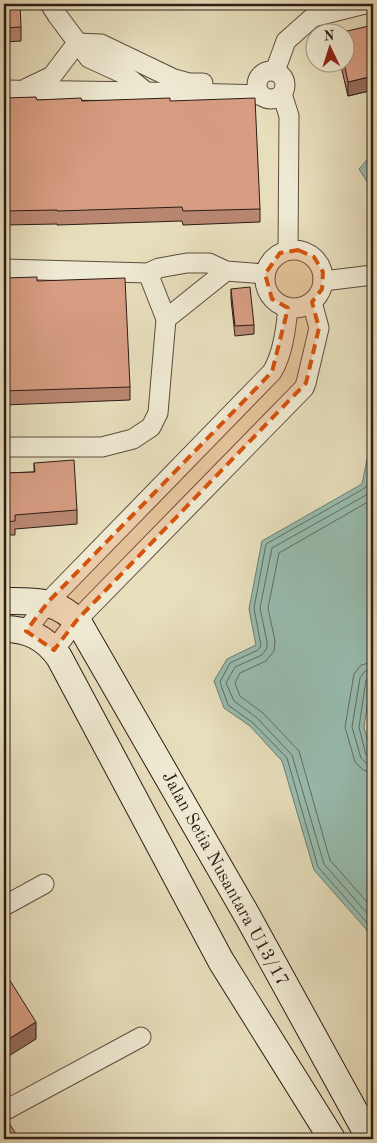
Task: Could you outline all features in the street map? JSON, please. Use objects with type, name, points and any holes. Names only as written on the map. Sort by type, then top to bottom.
[{"type":"main road","points":[[4,601],[34,600],[48,602],[57,606],[76,620]]},
{"type":"main road","name":"Jalan Setia Nusantara U13/17","points":[[76,620],[248,917],[370,1139]]},
{"type":"main road","points":[[15,630],[33,634],[54,650],[221,962],[332,1139]]},
{"type":"street","points":[[50,4],[89,58],[124,74],[146,92]]},
{"type":"street","points":[[275,71],[286,41],[313,17],[365,4]]},
{"type":"street","points":[[78,43],[101,44],[174,79],[188,83],[259,89],[270,99],[274,99],[282,94],[285,81],[280,73],[275,71],[266,72],[262,75],[259,89]]},
{"type":"street","points":[[24,90],[52,76],[78,43]]},
{"type":"street","points":[[4,90],[146,92],[259,89]]},
{"type":"street","points":[[282,94],[289,116],[288,250]]},
{"type":"street","points":[[288,250],[298,250],[314,257],[320,264],[323,272],[322,289],[312,302],[296,308],[288,308],[272,299],[265,283],[265,274],[273,258],[288,250]]},
{"type":"street","points":[[4,269],[148,273],[159,268],[187,263],[209,263],[226,271],[265,274]]},
{"type":"street","points":[[166,319],[226,271]]},
{"type":"street","points":[[4,447],[102,447],[133,439],[151,427],[158,413],[166,319],[148,273]]},
{"type":"street","points":[[323,281],[373,275]]},
{"type":"street","points":[[54,650],[76,620],[304,388],[319,328],[312,302]]},
{"type":"street","points":[[15,630],[48,602],[272,372],[276,367],[280,352],[287,323],[288,308]]},
{"type":"street","points":[[4,906],[44,884]]},
{"type":"street","points":[[4,1111],[140,1037]]},
{"type":"highlighted area","points":[[298,250],[314,257],[323,272],[322,289],[312,302],[319,328],[306,383],[77,620],[54,650],[26,631],[48,602],[272,372],[288,308],[272,299],[265,274],[280,253]]},
{"type":"water","points":[[373,153],[373,191],[359,169]]},
{"type":"water","points":[[373,430],[373,666],[364,727],[373,761],[373,945],[366,929],[314,870],[282,761],[250,726],[224,708],[214,681],[227,659],[256,645],[249,609],[262,541],[362,484]]},
{"type":"building","points":[[4,4],[20,4],[21,27],[4,28]]},
{"type":"building","points":[[373,25],[373,76],[348,82],[346,72],[354,72],[354,29]]},
{"type":"building","points":[[36,97],[37,100],[81,98],[82,101],[170,98],[170,101],[255,98],[260,209],[183,211],[182,207],[4,211],[4,98]]},
{"type":"building","points":[[37,277],[37,281],[125,278],[130,387],[4,391],[4,278]]},
{"type":"building","points":[[250,287],[254,325],[235,326],[231,289]]},
{"type":"building","points":[[74,460],[77,510],[15,515],[15,521],[4,522],[4,473],[35,472],[34,463]]},
{"type":"building","points":[[4,971],[36,1022],[4,1042]]},
{"type":"building","points":[[9,1123],[19,1139],[4,1139],[4,1126]]}]
